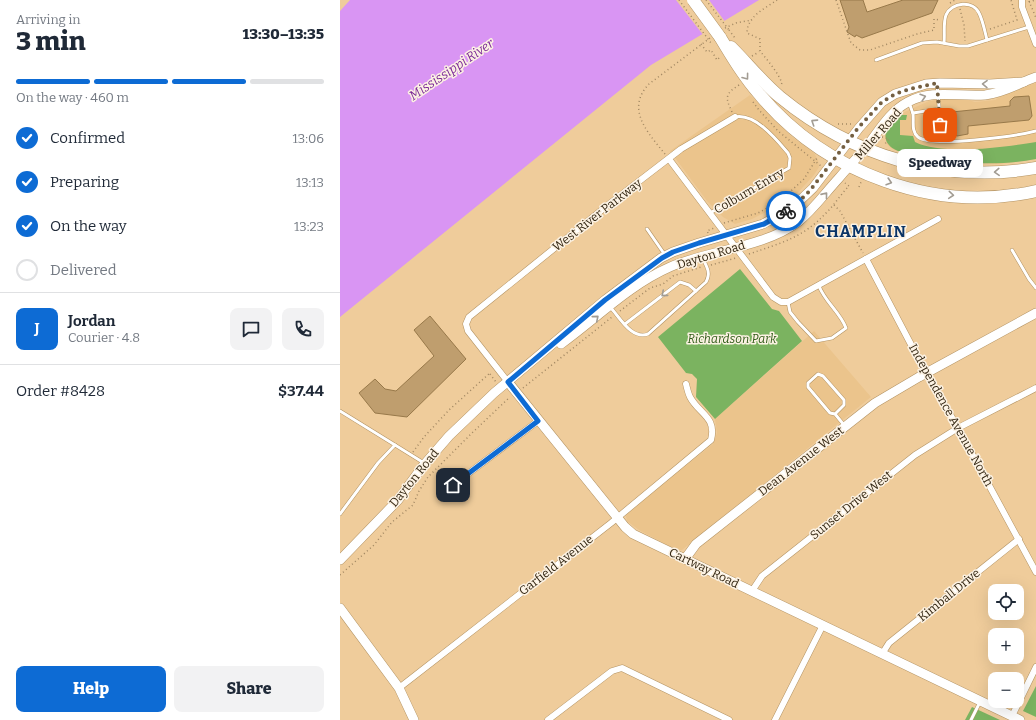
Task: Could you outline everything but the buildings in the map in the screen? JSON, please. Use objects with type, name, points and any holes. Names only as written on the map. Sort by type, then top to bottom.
[{"type":"highway","points":[[693,0],[719,35],[737,66],[765,101],[805,138],[850,167],[899,185],[940,194],[983,197],[1036,191]]},
{"type":"highway","points":[[719,35],[779,96],[801,113],[848,142],[864,149],[904,163],[946,170],[996,172],[1036,168]]},
{"type":"street","points":[[1026,1],[1022,7],[1036,44]]},
{"type":"street","name":"Miller Road","points":[[850,167],[892,114],[909,102],[937,93],[974,95],[1003,92],[1036,77]]},
{"type":"street","name":"Miller Road","points":[[835,158],[871,113],[886,100],[910,89],[937,83],[990,84],[1024,82]]},
{"type":"street","name":"West River Parkway","points":[[467,322],[473,314],[602,210],[692,142],[735,117]]},
{"type":"street","name":"Dayton Road","points":[[340,560],[398,500],[425,464],[461,423],[508,382],[607,303],[649,265],[692,245],[764,224],[793,206],[812,188],[835,158]]},
{"type":"street","points":[[669,159],[773,297],[781,302],[788,302],[819,286],[938,218]]},
{"type":"street","name":"Dayton Road","points":[[607,303],[653,275],[682,262],[736,248],[784,230],[798,222],[824,198],[850,167]]},
{"type":"street","name":"Independence Avenue North","points":[[866,259],[926,373],[958,428],[1036,572]]},
{"type":"street","name":"Dean Avenue West","points":[[685,559],[696,544],[875,403],[926,373],[1036,313]]},
{"type":"street","name":"Cartway Road","points":[[467,322],[468,331],[538,421],[624,527],[633,534],[1016,718]]},
{"type":"street","name":"Garfield Avenue","points":[[399,688],[611,523],[616,517],[711,440],[713,431],[710,422],[690,397],[686,384]]},
{"type":"street","name":"Sunset Drive West","points":[[752,591],[762,576],[915,455],[958,428],[1036,388]]},
{"type":"street","points":[[440,490],[453,485],[538,421]]},
{"type":"street","name":"Kimball Drive","points":[[882,654],[889,643],[1019,539]]},
{"type":"street","points":[[340,608],[361,639],[399,688],[414,720]]},
{"type":"street","points":[[775,720],[823,625]]},
{"type":"street","points":[[1016,718],[1036,667]]},
{"type":"street","points":[[548,720],[612,671],[622,668],[730,720]]},
{"type":"lane","points":[[944,43],[946,16],[949,10],[958,4],[967,4],[979,12],[987,40]]},
{"type":"lane","points":[[876,60],[922,43],[937,42],[965,46],[1029,27]]},
{"type":"lane","points":[[937,83],[942,140]]},
{"type":"lane","points":[[909,102],[913,113],[914,132],[919,138],[962,142],[1036,130]]},
{"type":"lane","points":[[913,113],[939,109]]},
{"type":"lane","name":"Colburn Entry","points":[[710,213],[789,168],[790,158],[788,153],[756,122],[746,117],[735,117]]},
{"type":"lane","points":[[647,229],[666,256]]},
{"type":"lane","points":[[1012,250],[1036,288]]},
{"type":"lane","points":[[607,303],[625,324],[637,335],[642,336],[648,334],[706,282],[709,277],[709,271],[702,257]]},
{"type":"lane","points":[[625,324],[680,282],[689,285],[696,291]]},
{"type":"lane","points":[[788,302],[790,312],[810,337],[816,341],[832,338],[846,328],[844,322],[832,309],[821,292],[819,286]]},
{"type":"lane","points":[[835,414],[844,406],[844,400],[823,376],[818,374],[808,382],[808,387],[830,413],[835,414],[845,426]]},
{"type":"lane","points":[[340,411],[425,464]]},
{"type":"lane","points":[[340,514],[378,463],[395,445]]},
{"type":"lane","points":[[972,720],[980,701]]},
{"type":"path","points":[[679,0],[719,35]]},
{"type":"path","points":[[706,0],[719,35]]},
{"type":"path","points":[[777,0],[767,6],[752,20],[747,33],[760,39],[760,51],[778,75],[782,83],[780,86],[782,88]]},
{"type":"path","points":[[836,0],[851,44],[860,50],[870,50],[917,34],[934,30],[934,19],[940,20]]},
{"type":"path","points":[[947,5],[956,0],[958,4],[964,24],[965,46]]},
{"type":"path","points":[[985,31],[1017,20],[1010,0]]},
{"type":"path","points":[[1035,0],[1026,1],[1036,18]]},
{"type":"path","points":[[669,159],[648,132],[638,111],[638,100],[641,93],[649,84],[701,44],[719,35],[736,23],[752,20]]},
{"type":"path","points":[[701,44],[707,52],[710,50],[717,60],[722,56]]},
{"type":"path","points":[[751,58],[760,51]]},
{"type":"path","points":[[735,117],[727,99],[729,92],[739,85]]},
{"type":"path","points":[[718,225],[758,213],[780,201],[804,179],[814,162],[807,154],[778,131],[756,105]]},
{"type":"path","points":[[835,122],[843,125],[850,123]]},
{"type":"path","points":[[820,220],[849,186]]},
{"type":"path","points":[[834,205],[840,211],[866,259]]},
{"type":"path","points":[[410,455],[424,437],[449,410],[497,367]]},
{"type":"path","points":[[340,575],[374,545],[392,522],[413,505],[418,491],[428,477],[509,397]]},
{"type":"shaded area","points":[[1036,83],[1036,159],[1000,164],[950,162],[898,151],[891,148],[887,144],[885,136],[886,130],[892,121],[898,115],[929,101],[960,97],[975,102],[995,100],[1005,94]]},
{"type":"shaded area","points":[[750,95],[792,137],[814,153],[818,160],[819,167],[814,175],[792,199],[752,219],[735,224],[723,217],[707,201],[670,151]]},
{"type":"shaded area","points":[[814,331],[871,397],[682,550],[677,550],[639,530],[627,521],[626,516],[628,512],[713,444],[717,433],[715,419]]},
{"type":"green space","points":[[898,115],[907,115],[906,120],[900,120],[900,135],[913,136],[915,142],[927,146],[941,149],[974,149],[1036,142],[1036,159],[1019,162],[984,163],[950,161],[898,151],[888,143],[886,134],[893,120]]},
{"type":"green space","name":"Richardson Park","points":[[740,269],[772,309],[779,311],[802,341],[715,419],[696,397],[697,379],[692,374],[686,373],[658,337]]},
{"type":"green space","points":[[1036,686],[1036,717],[1023,711]]},
{"type":"green space","points":[[972,707],[1000,720],[965,720]]},
{"type":"water","name":"Mississippi River","points":[[350,0],[759,0],[651,65],[340,317],[340,11]]},
{"type":"pier","points":[[676,0],[709,0],[726,23],[704,36]]},
{"type":"way so far","points":[[786,211],[805,196],[812,188],[871,113],[882,102],[895,94],[926,84],[937,83],[940,125]]},
{"type":"place","name":"Speedway","points":[[940,125]]},
{"type":"district","name":"CHAMPLIN","points":[[861,231]]},
{"type":"route","points":[[453,485],[538,421],[508,382],[634,276],[649,265],[673,252],[764,224],[786,211]]}]
